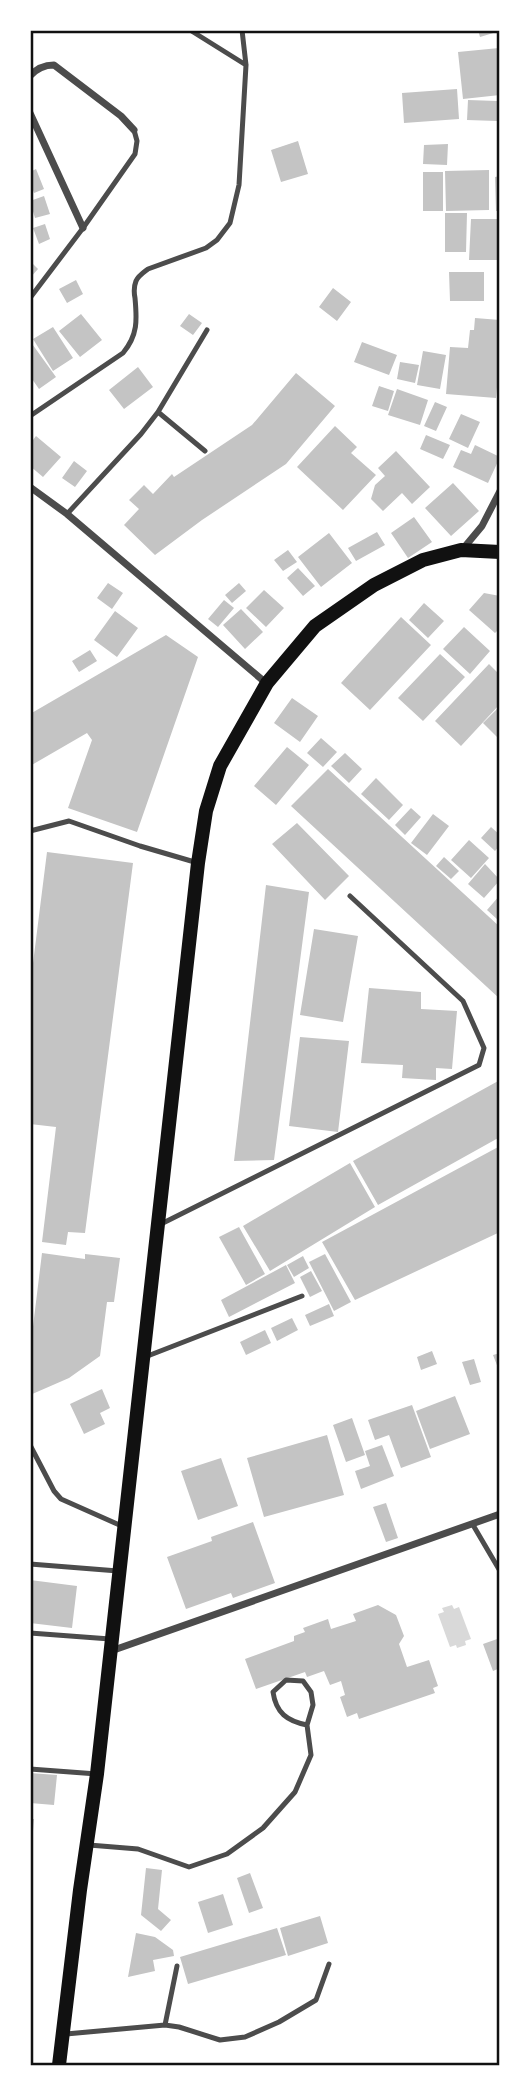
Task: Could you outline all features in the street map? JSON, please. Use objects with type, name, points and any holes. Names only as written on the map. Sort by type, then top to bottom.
[{"type":"main road","points":[[59,2065],[97,1774],[198,863],[206,811],[220,766],[267,683],[315,626],[364,592],[423,560],[461,550],[500,552]]},
{"type":"street","points":[[30,76],[35,70],[54,65],[121,116],[134,130]]},
{"type":"street","points":[[30,113],[83,228]]},
{"type":"street","points":[[30,487],[67,514],[267,683]]},
{"type":"street","points":[[461,550],[482,526],[500,491]]},
{"type":"street","points":[[111,1645],[500,1514]]},
{"type":"lane","points":[[190,30],[246,65]]},
{"type":"lane","points":[[30,416],[123,353],[132,342],[137,324],[134,292],[140,275],[148,269],[206,248],[217,240],[230,223],[239,185],[246,65],[242,30]]},
{"type":"lane","points":[[30,298],[135,154],[137,141],[134,130]]},
{"type":"lane","points":[[67,514],[158,412],[208,330]]},
{"type":"lane","points":[[158,412],[205,451]]},
{"type":"lane","points":[[30,831],[69,821],[198,863]]},
{"type":"lane","points":[[157,1226],[479,1065],[484,1048],[463,1001],[350,896]]},
{"type":"lane","points":[[142,1358],[302,1296]]},
{"type":"lane","points":[[30,1445],[61,1499],[124,1527]]},
{"type":"lane","points":[[472,1525],[500,1571]]},
{"type":"lane","points":[[30,1564],[118,1571]]},
{"type":"lane","points":[[30,1633],[111,1645]]},
{"type":"lane","points":[[86,1844],[138,1849],[189,1867],[227,1854],[263,1828],[295,1792],[311,1755],[307,1725],[313,1705],[311,1692],[303,1681],[286,1680],[273,1692],[275,1705],[284,1716],[296,1723],[307,1725]]},
{"type":"lane","points":[[30,1769],[97,1774]]},
{"type":"lane","points":[[63,2035],[164,2025],[220,2040],[245,2037],[279,2022],[316,2000],[329,1964]]},
{"type":"lane","points":[[164,2025],[177,1966]]},
{"type":"shaded area","points":[[452,1605],[454,1609],[459,1607],[471,1639],[465,1641],[466,1645],[457,1648],[456,1645],[450,1647],[438,1614],[444,1612],[442,1608]]},
{"type":"building","points":[[478,30],[500,30],[500,31],[480,37]]},
{"type":"building","points":[[499,48],[500,95],[463,99],[458,52]]},
{"type":"building","points":[[457,89],[459,119],[404,123],[402,93]]},
{"type":"building","points":[[468,100],[497,101],[497,121],[467,120]]},
{"type":"building","points":[[298,141],[308,174],[281,182],[271,150]]},
{"type":"building","points":[[448,144],[447,165],[423,164],[424,145]]},
{"type":"building","points":[[36,169],[44,189],[34,193],[30,172]]},
{"type":"building","points":[[489,170],[489,210],[446,211],[445,171]]},
{"type":"building","points":[[423,172],[443,172],[443,211],[423,211]]},
{"type":"building","points":[[500,176],[500,211],[496,211],[495,177]]},
{"type":"building","points":[[44,196],[50,214],[35,218],[30,201]]},
{"type":"building","points":[[445,213],[467,213],[466,252],[445,252]]},
{"type":"building","points":[[471,219],[500,219],[500,260],[469,260]]},
{"type":"building","points":[[45,224],[50,239],[39,244],[33,228]]},
{"type":"building","points":[[30,261],[38,269],[30,278]]},
{"type":"building","points":[[449,272],[484,272],[484,301],[450,301]]},
{"type":"building","points":[[76,280],[83,294],[67,303],[59,289]]},
{"type":"building","points":[[333,288],[351,302],[337,321],[319,307]]},
{"type":"building","points":[[81,314],[102,340],[80,357],[59,331]]},
{"type":"building","points":[[189,314],[202,323],[193,335],[180,326]]},
{"type":"building","points":[[475,318],[500,320],[496,398],[446,394],[450,347],[468,348],[470,330],[474,330]]},
{"type":"building","points":[[53,327],[73,358],[53,371],[33,339]]},
{"type":"building","points":[[30,341],[56,377],[39,389],[30,376]]},
{"type":"building","points":[[362,342],[397,355],[389,375],[354,362]]},
{"type":"building","points":[[423,351],[446,355],[440,389],[417,385]]},
{"type":"building","points":[[400,362],[419,365],[415,383],[397,379]]},
{"type":"building","points":[[138,367],[153,387],[124,409],[109,390]]},
{"type":"building","points":[[296,373],[335,406],[286,464],[155,555],[124,525],[139,509],[129,500],[144,485],[153,494],[172,474],[174,477],[252,425]]},
{"type":"building","points":[[379,386],[394,391],[388,411],[372,406]]},
{"type":"building","points":[[397,389],[428,400],[420,425],[388,415]]},
{"type":"building","points":[[435,402],[447,407],[436,431],[424,426]]},
{"type":"building","points":[[461,414],[480,422],[468,448],[449,439]]},
{"type":"building","points":[[335,426],[357,447],[351,453],[376,475],[343,510],[297,467]]},
{"type":"building","points":[[426,435],[450,445],[443,459],[420,449]]},
{"type":"building","points":[[36,436],[61,457],[43,477],[30,466],[30,444]]},
{"type":"building","points":[[475,445],[500,457],[488,483],[453,467],[461,450],[471,454]]},
{"type":"building","points":[[396,451],[430,487],[412,504],[402,493],[383,511],[371,499],[375,485],[385,476],[378,468]]},
{"type":"building","points":[[74,461],[87,471],[75,487],[62,478]]},
{"type":"building","points":[[453,483],[479,511],[451,536],[425,508]]},
{"type":"building","points":[[414,517],[432,542],[408,558],[391,533]]},
{"type":"building","points":[[377,532],[385,545],[356,561],[348,548]]},
{"type":"building","points":[[329,533],[352,563],[321,587],[298,557]]},
{"type":"building","points":[[288,550],[297,562],[283,571],[274,560]]},
{"type":"building","points":[[298,568],[315,586],[303,596],[287,578]]},
{"type":"building","points":[[108,583],[123,593],[112,609],[97,598]]},
{"type":"building","points":[[239,583],[246,591],[232,603],[225,595]]},
{"type":"building","points":[[264,590],[284,608],[266,627],[246,608]]},
{"type":"building","points":[[484,593],[500,596],[500,628],[495,633],[469,610]]},
{"type":"building","points":[[224,600],[234,608],[218,627],[208,619]]},
{"type":"building","points":[[424,603],[444,621],[428,638],[409,620]]},
{"type":"building","points":[[241,609],[263,632],[245,649],[223,625]]},
{"type":"building","points":[[115,611],[138,628],[117,657],[94,640]]},
{"type":"building","points":[[401,617],[431,645],[370,710],[341,683]]},
{"type":"building","points":[[464,627],[490,651],[470,674],[443,649]]},
{"type":"building","points":[[166,635],[198,657],[137,832],[68,808],[92,740],[87,733],[30,766],[30,714]]},
{"type":"building","points":[[90,650],[97,661],[79,672],[72,661]]},
{"type":"building","points":[[440,654],[465,677],[423,721],[398,698]]},
{"type":"building","points":[[489,664],[500,675],[500,704],[461,746],[435,721]]},
{"type":"building","points":[[292,698],[318,716],[300,742],[274,723]]},
{"type":"building","points":[[500,706],[500,740],[483,723]]},
{"type":"building","points":[[321,738],[337,752],[323,767],[307,753]]},
{"type":"building","points":[[287,747],[309,765],[276,805],[254,786]]},
{"type":"building","points":[[345,753],[362,769],[349,783],[331,766]]},
{"type":"building","points":[[328,769],[500,927],[500,999],[291,806]]},
{"type":"building","points":[[376,778],[403,805],[389,820],[361,794]]},
{"type":"building","points":[[411,808],[421,817],[405,835],[395,825]]},
{"type":"building","points":[[433,814],[449,826],[427,855],[411,843]]},
{"type":"building","points":[[297,823],[349,876],[325,900],[272,844]]},
{"type":"building","points":[[491,827],[500,835],[500,845],[495,851],[481,838]]},
{"type":"building","points":[[469,840],[489,858],[471,878],[451,860]]},
{"type":"building","points":[[47,852],[133,863],[85,1233],[68,1232],[66,1245],[42,1242],[56,1127],[30,1124],[30,987]]},
{"type":"building","points":[[444,857],[459,871],[451,879],[436,866]]},
{"type":"building","points":[[485,864],[500,880],[484,898],[468,884]]},
{"type":"building","points":[[266,885],[309,892],[274,1160],[234,1161]]},
{"type":"building","points":[[500,895],[500,918],[498,920],[487,910]]},
{"type":"building","points":[[314,929],[358,936],[343,1022],[300,1015]]},
{"type":"building","points":[[369,988],[421,992],[421,1009],[457,1011],[452,1069],[436,1068],[436,1080],[402,1078],[403,1065],[361,1063]]},
{"type":"building","points":[[300,1037],[349,1041],[338,1132],[289,1126]]},
{"type":"building","points":[[500,1080],[500,1137],[378,1205],[353,1161]]},
{"type":"building","points":[[500,1146],[500,1232],[355,1300],[322,1242]]},
{"type":"building","points":[[350,1163],[375,1207],[270,1271],[243,1226]]},
{"type":"building","points":[[239,1227],[265,1274],[246,1285],[219,1237]]},
{"type":"building","points":[[42,1253],[85,1259],[85,1254],[120,1258],[114,1302],[107,1302],[100,1356],[69,1378],[30,1395],[30,1351]]},
{"type":"building","points":[[325,1254],[351,1302],[334,1311],[309,1262]]},
{"type":"building","points":[[303,1256],[309,1268],[294,1277],[287,1265]]},
{"type":"building","points":[[286,1265],[295,1283],[229,1317],[221,1300]]},
{"type":"building","points":[[311,1271],[322,1291],[310,1297],[300,1277]]},
{"type":"building","points":[[329,1304],[334,1316],[310,1326],[305,1315]]},
{"type":"building","points":[[292,1318],[298,1330],[277,1341],[271,1328]]},
{"type":"building","points":[[265,1330],[271,1343],[246,1355],[240,1342]]},
{"type":"building","points":[[432,1351],[437,1364],[421,1370],[417,1357]]},
{"type":"building","points":[[500,1353],[500,1373],[493,1355]]},
{"type":"building","points":[[474,1359],[481,1382],[470,1385],[462,1362]]},
{"type":"building","points":[[102,1389],[110,1408],[100,1413],[105,1424],[84,1434],[70,1404]]},
{"type":"building","points":[[455,1396],[470,1434],[430,1449],[416,1411]]},
{"type":"building","points":[[412,1405],[431,1457],[401,1468],[389,1435],[375,1440],[368,1420]]},
{"type":"building","points":[[352,1418],[365,1455],[346,1462],[333,1425]]},
{"type":"building","points":[[327,1435],[344,1495],[264,1517],[247,1458]]},
{"type":"building","points":[[382,1445],[394,1476],[361,1489],[355,1471],[370,1466],[365,1451]]},
{"type":"building","points":[[221,1458],[238,1506],[198,1520],[181,1471]]},
{"type":"building","points":[[386,1503],[398,1538],[386,1542],[373,1507]]},
{"type":"building","points":[[253,1522],[275,1583],[233,1598],[231,1593],[186,1609],[167,1557],[212,1541],[211,1537]]},
{"type":"building","points":[[30,1580],[77,1586],[72,1628],[30,1623]]},
{"type":"building","points":[[378,1605],[396,1615],[404,1636],[399,1644],[407,1667],[429,1660],[438,1686],[433,1688],[435,1693],[359,1719],[357,1713],[347,1717],[340,1697],[345,1695],[341,1681],[330,1685],[324,1671],[307,1677],[305,1672],[256,1689],[245,1659],[294,1641],[294,1636],[305,1632],[303,1628],[328,1619],[331,1629],[356,1621],[353,1614]]},
{"type":"building","points":[[500,1638],[500,1668],[493,1671],[483,1644]]},
{"type":"building","points":[[30,1773],[57,1775],[54,1805],[30,1803]]},
{"type":"building","points":[[30,1819],[34,1819],[32,1843],[30,1843]]},
{"type":"building","points":[[146,1868],[162,1870],[158,1909],[171,1920],[161,1931],[141,1915]]},
{"type":"building","points":[[250,1873],[263,1908],[249,1913],[237,1878]]},
{"type":"building","points":[[223,1894],[233,1925],[208,1933],[198,1902]]},
{"type":"building","points":[[320,1916],[328,1943],[288,1956],[280,1928]]},
{"type":"building","points":[[277,1928],[286,1955],[188,1984],[180,1957]]},
{"type":"building","points":[[136,1933],[155,1937],[173,1950],[174,1956],[153,1960],[155,1971],[128,1977]]}]
